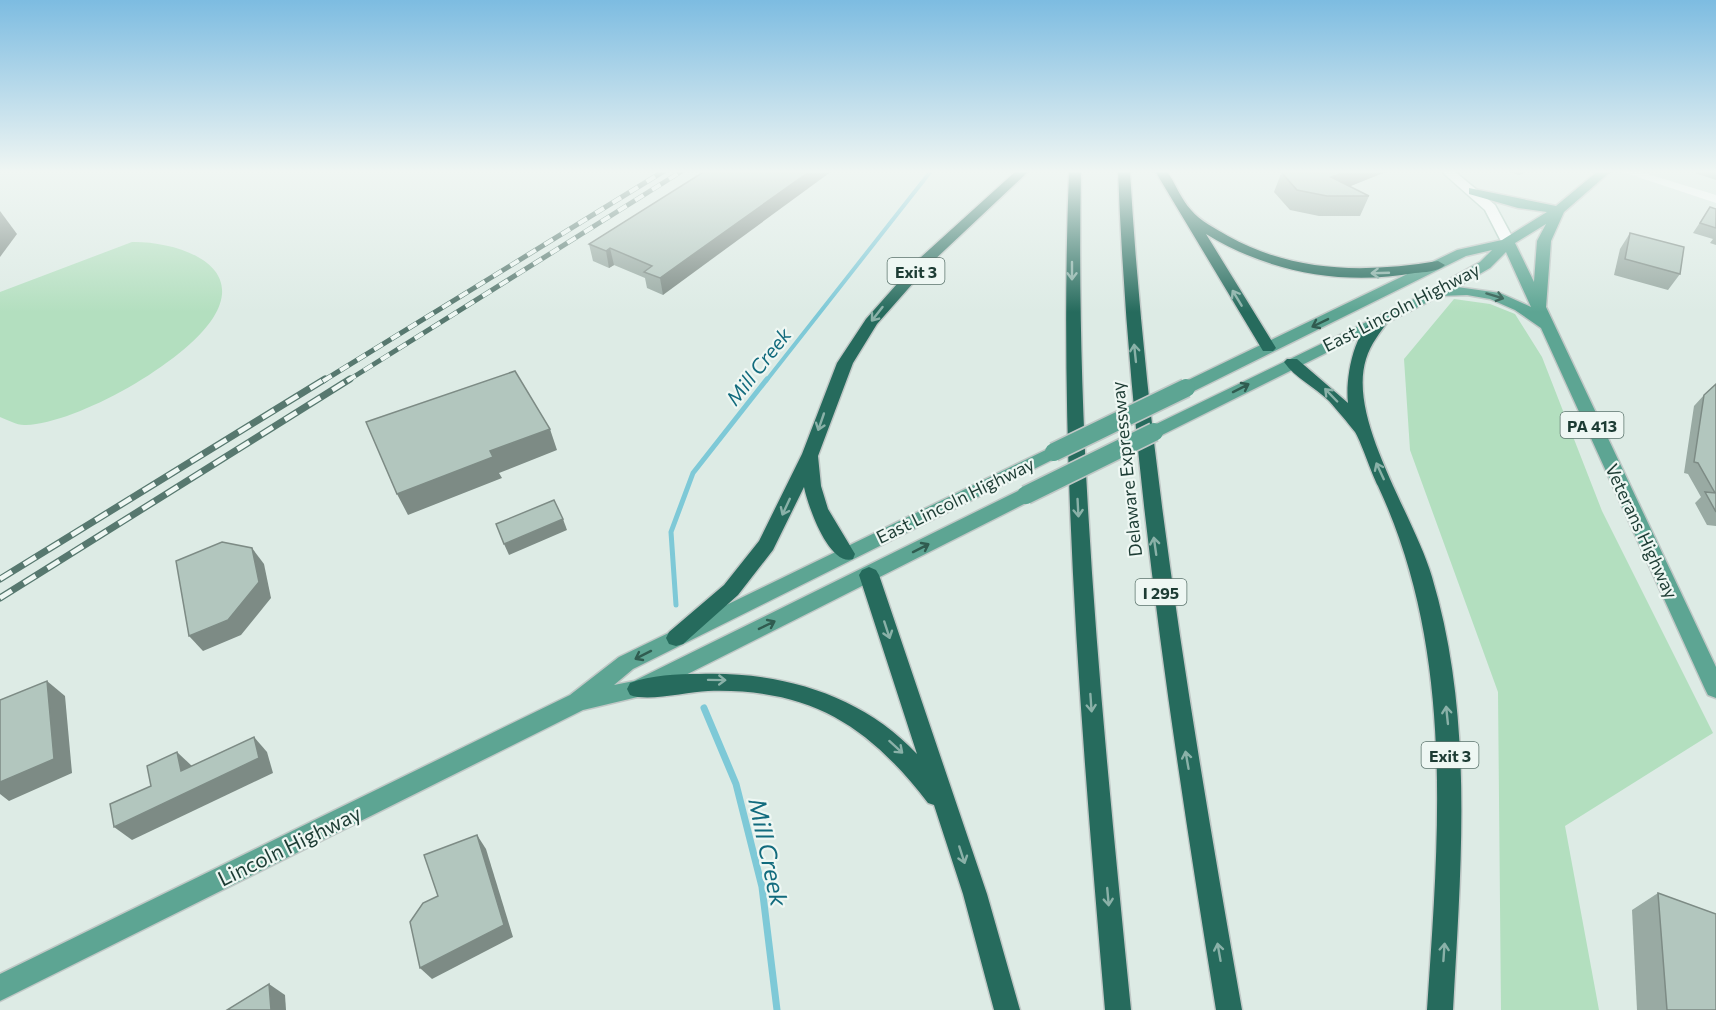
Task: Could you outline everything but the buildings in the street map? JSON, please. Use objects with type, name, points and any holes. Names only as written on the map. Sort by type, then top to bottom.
[{"type":"highway","name":"Exit 3","points":[[811,454],[845,363],[871,322],[925,261],[972,218]]},
{"type":"highway","points":[[1073,218],[1072,378],[1079,537],[1118,1010]]},
{"type":"highway","name":"Delaware Expressway","points":[[1126,218],[1132,326],[1152,529],[1171,661],[1229,1010]]},
{"type":"highway","points":[[1188,218],[1268,348]]},
{"type":"highway","points":[[1194,218],[1229,244],[1292,266],[1358,274],[1398,273],[1438,265]]},
{"type":"highway","points":[[1363,435],[1354,395],[1357,362],[1362,347],[1382,320]]},
{"type":"highway","points":[[1292,362],[1334,397],[1363,435]]},
{"type":"highway","name":"Exit 3","points":[[1363,435],[1412,544],[1425,585],[1443,677],[1451,767],[1452,829],[1440,1010]]},
{"type":"highway","points":[[811,454],[814,502],[821,518],[846,554]]},
{"type":"highway","points":[[676,638],[724,597],[750,568],[779,523],[811,454]]},
{"type":"highway","points":[[869,574],[975,894],[1007,1010]]},
{"type":"highway","points":[[638,689],[682,681],[729,680],[808,695],[859,719],[882,735],[924,777],[948,812]]},
{"type":"main road","points":[[1498,218],[1508,242],[1546,218]]},
{"type":"main road","points":[[1539,311],[1544,241],[1555,218]]},
{"type":"main road","name":"East Lincoln Highway","points":[[578,702],[626,663],[676,638],[1462,253],[1508,242]]},
{"type":"main road","name":"East Lincoln Highway","points":[[578,702],[638,689],[1292,362],[1437,293],[1485,265],[1508,242]]},
{"type":"main road","name":"Veterans Highway","points":[[1508,242],[1716,689]]},
{"type":"main road","name":"PA 413","points":[[1437,293],[1462,291],[1495,295],[1526,310],[1546,327]]},
{"type":"main road","points":[[1268,348],[1292,362]]},
{"type":"main road","points":[[846,554],[869,574]]},
{"type":"main road","name":"Lincoln Highway","points":[[0,988],[578,702]]},
{"type":"green space","points":[[132,242],[167,246],[185,251],[201,259],[214,270],[221,283],[221,299],[213,318],[199,335],[155,371],[100,402],[48,422],[23,425],[0,417],[0,292]]},
{"type":"green space","points":[[1454,299],[1490,304],[1515,314],[1542,357],[1602,511],[1713,733],[1565,826],[1599,1010],[1501,1010],[1498,692],[1410,450],[1404,359]]},
{"type":"waterway","name":"Mill Creek","points":[[766,381],[894,218]]},
{"type":"waterway","name":"Mill Creek","points":[[676,605],[671,532],[693,473],[767,379]]},
{"type":"waterway","name":"Mill Creek","points":[[704,708],[736,784],[762,887],[777,1010]]},
{"type":"railway","points":[[323,381],[587,218]]},
{"type":"railway","points":[[347,381],[607,218]]},
{"type":"railway","points":[[0,579],[325,379]]},
{"type":"railway","points":[[0,598],[350,379]]}]
